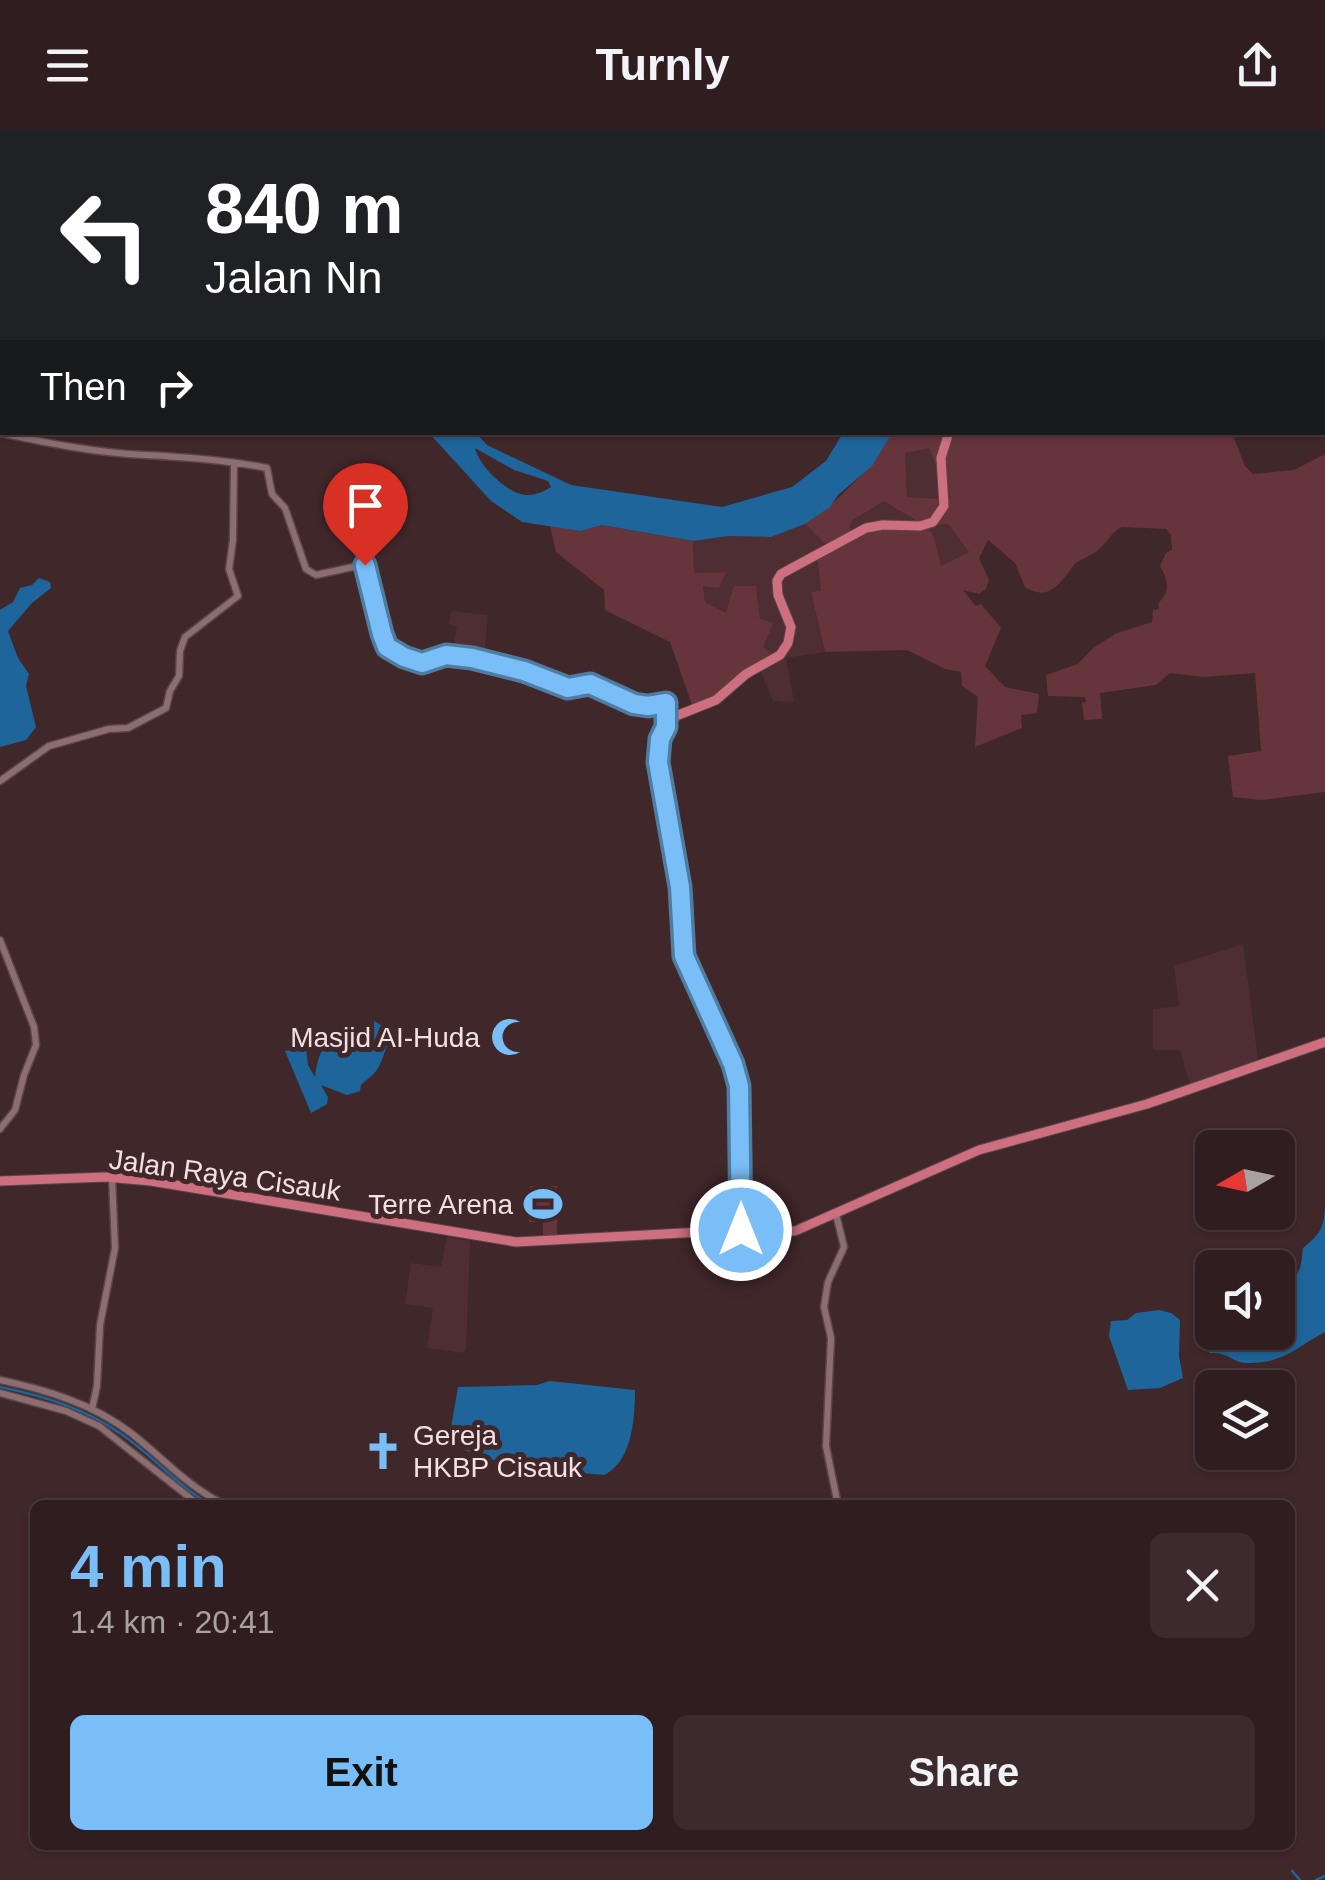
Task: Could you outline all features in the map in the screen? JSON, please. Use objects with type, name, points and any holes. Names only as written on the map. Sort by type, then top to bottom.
[{"type":"main road","points":[[741,1230],[739,1086],[733,1064],[684,956],[680,887],[658,762],[660,739],[666,727],[685,709],[716,700],[746,674],[780,655],[791,632],[790,620],[778,595],[781,574],[866,528],[920,526],[936,519],[944,506],[940,458],[948,435]]},
{"type":"main road","name":"Jalan Raya Cisauk","points":[[0,1181],[112,1178],[218,1191],[516,1242],[800,1230],[980,1150],[1146,1104],[1325,1042]]},
{"type":"street","points":[[7,435],[148,456],[180,455],[270,470],[272,494],[285,508],[308,571],[319,575],[365,565],[387,647],[410,660],[425,663],[450,655],[472,658],[524,671],[568,688],[590,684],[634,704],[666,703],[666,727]]},
{"type":"street","points":[[0,781],[49,746],[109,729],[128,728],[166,708],[180,676],[180,651],[185,637],[238,596],[228,569],[233,540],[234,463]]},
{"type":"street","points":[[0,940],[37,1042],[15,1110],[0,1130]]},
{"type":"street","points":[[90,1408],[97,1386],[100,1325],[115,1248],[112,1178]]},
{"type":"street","points":[[836,1214],[844,1247],[828,1282],[824,1307],[830,1338],[826,1446],[837,1500]]},
{"type":"street","points":[[0,1380],[90,1408],[128,1431],[216,1500]]},
{"type":"street","points":[[20,1397],[23,1385]]},
{"type":"street","points":[[0,1392],[95,1424],[193,1500]]},
{"type":"street","points":[[162,1476],[170,1467]]},
{"type":"shaded area","points":[[891,435],[1233,435],[1245,466],[1253,474],[1294,470],[1325,454],[1325,792],[1261,800],[1233,797],[1228,756],[1261,751],[1255,673],[1203,677],[1170,673],[1156,685],[1100,693],[1102,719],[1084,720],[1085,697],[1048,696],[1046,675],[1078,664],[1093,648],[1117,633],[1152,622],[1153,610],[1159,609],[1158,603],[1166,590],[1160,566],[1172,550],[1171,535],[1166,529],[1121,527],[1046,592],[1025,587],[1015,563],[988,540],[979,558],[989,580],[986,589],[979,594],[963,590],[1001,628],[985,666],[1005,687],[1039,694],[1037,713],[1021,715],[1022,728],[975,747],[978,697],[962,686],[961,672],[945,669],[907,650],[825,652],[811,592],[821,591],[817,553],[828,546],[805,524],[830,505],[875,459]],"holes":[[[929,448],[950,498],[907,497],[905,453]],[[884,501],[924,525],[892,526],[849,537],[851,521]],[[948,524],[969,552],[941,566],[927,526]]]},
{"type":"shaded area","points":[[929,447],[950,499],[907,497],[905,453]]},
{"type":"shaded area","points":[[884,500],[926,526],[948,524],[969,552],[941,566],[934,538],[849,538],[851,521]]},
{"type":"shaded area","points":[[805,524],[829,546],[817,553],[822,592],[811,593],[825,652],[786,658],[794,702],[773,701],[759,667],[763,647],[756,586],[726,614],[705,602],[703,586],[725,572],[694,573],[693,541],[729,536],[771,537]]},
{"type":"shaded area","points":[[602,525],[693,541],[694,573],[726,572],[719,588],[703,586],[705,602],[726,613],[734,586],[756,586],[760,619],[773,623],[763,647],[778,659],[692,705],[670,642],[605,610],[604,590],[556,552],[550,526],[581,531]]},
{"type":"shaded area","points":[[451,611],[488,615],[484,658],[452,654],[457,626],[449,624]]},
{"type":"shaded area","points":[[1243,944],[1258,1060],[1190,1085],[1180,1050],[1153,1050],[1153,1009],[1179,1006],[1174,966]]},
{"type":"shaded area","name":"Terre Arena","points":[[530,1186],[557,1186],[557,1238],[543,1238],[543,1222],[529,1222]]},
{"type":"shaded area","points":[[447,1237],[470,1241],[463,1353],[427,1348],[433,1308],[405,1304],[411,1263],[441,1267]]},
{"type":"water","points":[[431,435],[478,435],[487,445],[571,485],[722,507],[792,487],[826,461],[842,435],[891,435],[872,466],[830,507],[805,524],[771,537],[729,536],[693,541],[602,525],[581,531],[522,522],[491,501]],"holes":[[[475,448],[514,470],[548,481],[551,487],[531,495],[520,494],[488,471]]]},
{"type":"water","points":[[39,578],[50,582],[51,588],[8,631],[29,674],[26,686],[36,727],[26,740],[0,747],[0,610],[13,602],[20,588]]},
{"type":"water","points":[[374,1021],[388,1030],[390,1036],[376,1071],[360,1091],[347,1095],[321,1085],[328,1097],[327,1104],[311,1113],[285,1051],[306,1047],[308,1065],[315,1077],[322,1051],[331,1038],[354,1023],[366,1037],[374,1030]]},
{"type":"water","points":[[1325,1206],[1325,1332],[1295,1350],[1295,1276],[1303,1248],[1322,1226]]},
{"type":"water","points":[[1159,1310],[1180,1320],[1183,1378],[1160,1388],[1128,1390],[1109,1336],[1111,1321]]},
{"type":"water","points":[[1209,1350],[1295,1350],[1259,1363]]},
{"type":"water","points":[[550,1381],[635,1390],[633,1426],[626,1450],[604,1475],[499,1461],[461,1448],[449,1439],[458,1387],[537,1385]]},
{"type":"waterway","points":[[0,1387],[49,1399],[95,1418],[124,1436],[204,1500]]},
{"type":"waterway","points":[[1292,1871],[1300,1880]]},
{"type":"waterway","points":[[1316,1880],[1325,1876]]},
{"type":"place","name":"Masjid AI-Huda","points":[[510,1037]]},
{"type":"place","name":"Terre Arena","points":[[543,1204]]},
{"type":"place","name":"Gereja HKBP Cisauk","points":[[383,1451]]},
{"type":"route","points":[[365,565],[387,647],[404,657],[422,663],[446,655],[472,658],[524,671],[568,688],[588,683],[634,704],[666,703],[666,727],[658,744],[658,762],[680,887],[684,956],[733,1064],[742,1105],[741,1230]]}]
